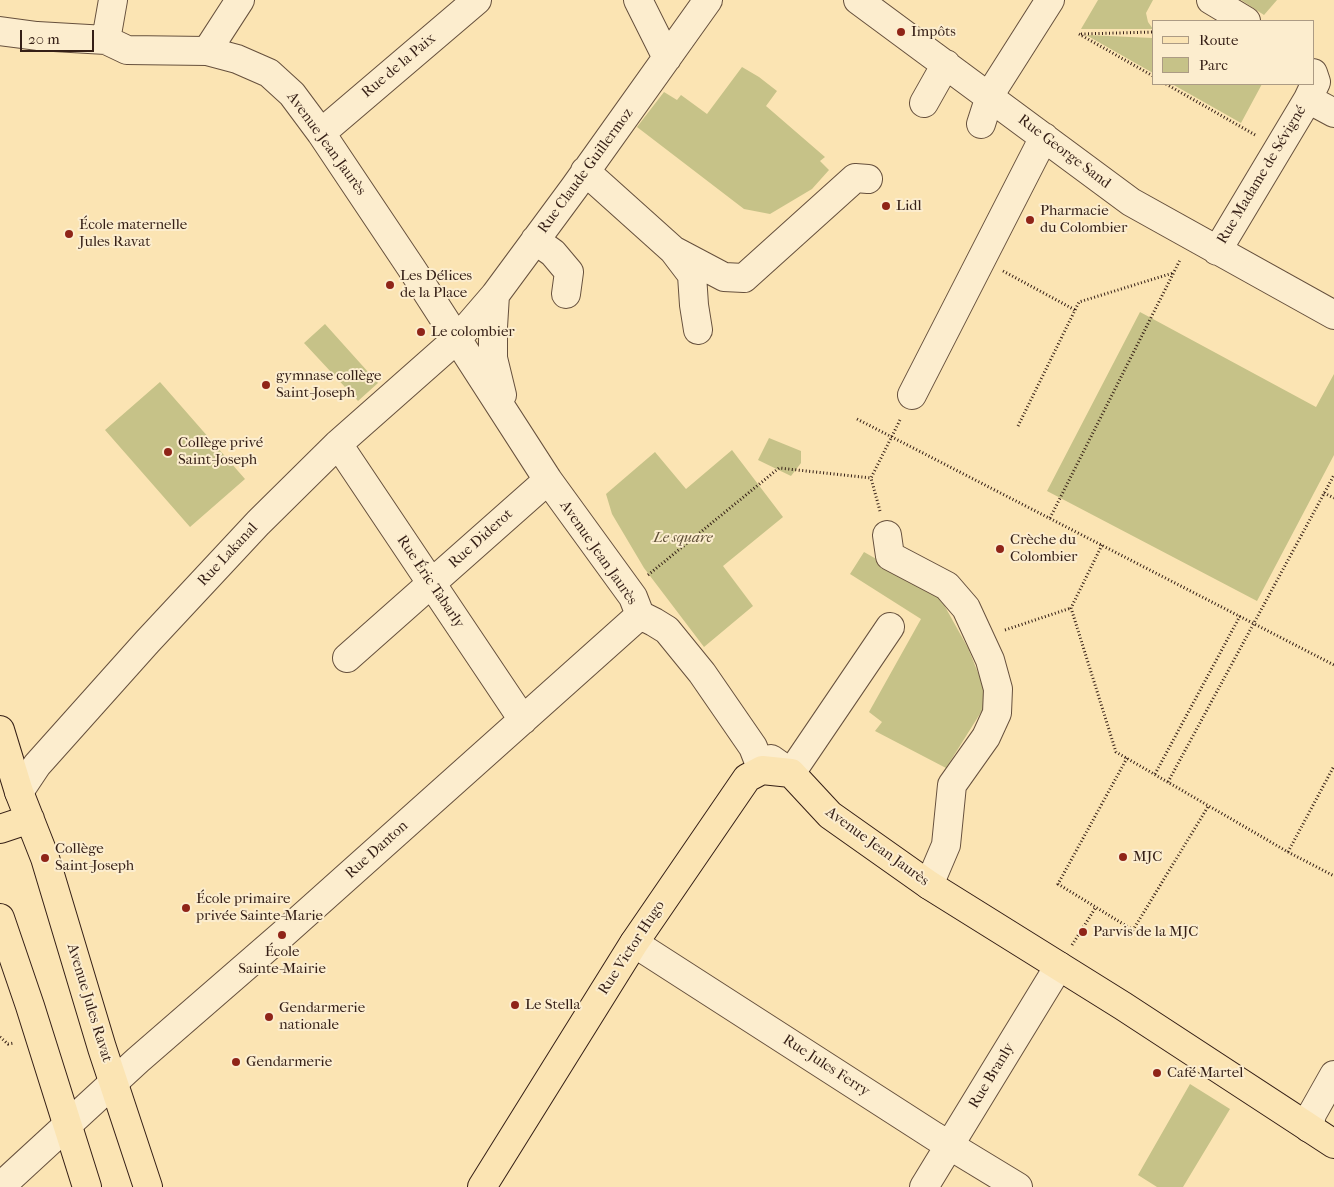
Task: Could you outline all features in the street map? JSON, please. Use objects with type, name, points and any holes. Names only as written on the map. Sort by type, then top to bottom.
[{"type":"main road","name":"Avenue Jules Ravat","points":[[0,730],[10,796],[30,819],[45,858],[113,1083],[148,1187]]},
{"type":"main road","points":[[758,758],[791,773]]},
{"type":"main road","name":"Rue Victor Hugo","points":[[482,1187],[634,943],[747,778],[758,758]]},
{"type":"main road","name":"Avenue Jean Jaurès","points":[[791,773],[830,815],[929,885],[1059,966],[1334,1144]]},
{"type":"main road","points":[[0,829],[30,819]]},
{"type":"main road","points":[[0,918],[87,1187]]},
{"type":"street","points":[[106,40],[113,0]]},
{"type":"street","points":[[207,51],[240,0]]},
{"type":"street","name":"Rue de la Paix","points":[[321,133],[477,0]]},
{"type":"street","points":[[638,0],[667,58]]},
{"type":"street","name":"Rue Claude Guillermoz","points":[[458,338],[495,295],[708,0]]},
{"type":"street","name":"Rue George Sand","points":[[858,0],[1131,202],[1334,315]]},
{"type":"street","points":[[981,124],[990,96],[1050,0]]},
{"type":"street","points":[[1211,0],[1244,20]]},
{"type":"street","name":"Avenue Jean Jaurès","points":[[0,31],[37,36],[106,40],[127,50],[207,51],[237,58],[269,73],[292,94],[321,133],[458,338],[548,480],[634,603],[654,622],[666,630],[702,673],[758,758]]},
{"type":"street","points":[[924,103],[946,64]]},
{"type":"street","name":"Rue Madame de Sévigné","points":[[1217,251],[1310,86],[1334,114]]},
{"type":"street","points":[[912,396],[1044,137]]},
{"type":"street","points":[[585,171],[673,250],[692,274],[698,330]]},
{"type":"street","points":[[673,250],[724,277],[744,278],[855,178],[868,179]]},
{"type":"street","points":[[535,240],[553,253],[568,272],[566,294]]},
{"type":"street","name":"Avenue Jean Jaurès","points":[[495,295],[492,327],[494,358],[499,386],[512,424]]},
{"type":"street","name":"Rue Lakanal","points":[[10,796],[146,642],[258,523],[338,444],[458,338]]},
{"type":"street","name":"Rue Éric Tabarly","points":[[338,444],[523,720]]},
{"type":"street","name":"Rue Diderot","points":[[347,658],[548,480]]},
{"type":"street","points":[[887,536],[890,556],[947,586],[966,608],[990,660],[998,689],[997,713],[986,737],[952,785],[946,846],[929,885]]},
{"type":"street","name":"Rue Danton","points":[[0,1187],[113,1083],[523,720],[634,603]]},
{"type":"street","points":[[791,773],[890,627]]},
{"type":"street","name":"Rue Jules Ferry","points":[[634,943],[1018,1187]]},
{"type":"street","name":"Rue Branly","points":[[924,1187],[1059,966]]},
{"type":"street","points":[[1309,1128],[1312,1114],[1334,1075]]},
{"type":"path","points":[[1152,32],[1079,34],[1152,75]]},
{"type":"path","points":[[1168,85],[1262,139]]},
{"type":"path","points":[[1050,518],[1184,252]]},
{"type":"path","points":[[981,260],[1075,310]]},
{"type":"path","points":[[1018,426],[1079,302],[1174,272]]},
{"type":"path","points":[[857,419],[1334,665]]},
{"type":"path","points":[[887,536],[871,478],[892,436]]},
{"type":"path","points":[[634,603],[779,468],[871,478]]},
{"type":"path","points":[[1168,782],[1334,475]]},
{"type":"path","points":[[1324,493],[1334,498]]},
{"type":"path","points":[[1102,545],[1071,608],[1116,752],[1288,852],[1334,876]]},
{"type":"path","points":[[980,638],[1071,608]]},
{"type":"path","points":[[1155,774],[1240,616]]},
{"type":"path","points":[[1127,758],[1058,884],[1133,930],[1209,805]]},
{"type":"path","points":[[1288,852],[1334,766]]},
{"type":"path","points":[[1059,966],[1096,907]]},
{"type":"path","points":[[0,1037],[8,1044],[18,1042]]},
{"type":"green space","points":[[1098,0],[1153,0],[1146,13],[1152,29],[1081,29]]},
{"type":"green space","points":[[1241,0],[1277,0],[1264,15]]},
{"type":"green space","points":[[1086,35],[1152,38],[1152,72]]},
{"type":"green space","points":[[742,67],[777,91],[766,106],[825,157],[820,161],[829,170],[812,189],[770,214],[744,209],[637,127],[664,92],[677,100],[681,95],[707,114]]},
{"type":"green space","points":[[1174,85],[1261,85],[1241,123]]},
{"type":"green space","points":[[1140,312],[1316,407],[1334,374],[1334,455],[1257,601],[1047,491]]},
{"type":"green space","points":[[325,324],[378,383],[358,401],[304,343]]},
{"type":"green space","points":[[160,382],[245,479],[190,527],[105,430]]},
{"type":"green space","points":[[769,438],[801,451],[801,463],[791,476],[758,460]]},
{"type":"green space","name":"Le square","points":[[732,450],[783,517],[723,566],[753,606],[704,647],[644,568],[612,514],[606,494],[655,452],[686,489]]},
{"type":"green space","points":[[864,552],[938,594],[968,648],[987,695],[990,712],[983,709],[946,768],[875,731],[882,722],[869,712],[921,619],[850,574]]},
{"type":"green space","points":[[1190,1084],[1230,1109],[1183,1187],[1157,1187],[1138,1175]]},
{"type":"place","name":"Impôts","points":[[901,32]]},
{"type":"place","name":"Lidl","points":[[886,206]]},
{"type":"place","name":"Pharmacie du Colombier","points":[[1030,220]]},
{"type":"place","name":"École maternelle Jules Ravat","points":[[69,234]]},
{"type":"place","name":"Les Délices de la Place","points":[[390,285]]},
{"type":"place","name":"Le colombier","points":[[421,332]]},
{"type":"place","name":"gymnase collège Saint-Joseph","points":[[266,385]]},
{"type":"place","name":"Collège privé Saint-Joseph","points":[[168,452]]},
{"type":"place","name":"Crèche du Colombier","points":[[1000,549]]},
{"type":"place","name":"MJC","points":[[1123,857]]},
{"type":"place","name":"Collège Saint-Joseph","points":[[45,858]]},
{"type":"place","name":"École primaire privée Sainte-Marie","points":[[186,908]]},
{"type":"place","name":"Parvis de la MJC","points":[[1083,932]]},
{"type":"place","name":"École Sainte-Mairie","points":[[282,935]]},
{"type":"place","name":"Le Stella","points":[[515,1005]]},
{"type":"place","name":"Gendarmerie nationale","points":[[269,1017]]},
{"type":"place","name":"Gendarmerie","points":[[236,1062]]},
{"type":"place","name":"Café Martel","points":[[1157,1073]]}]
